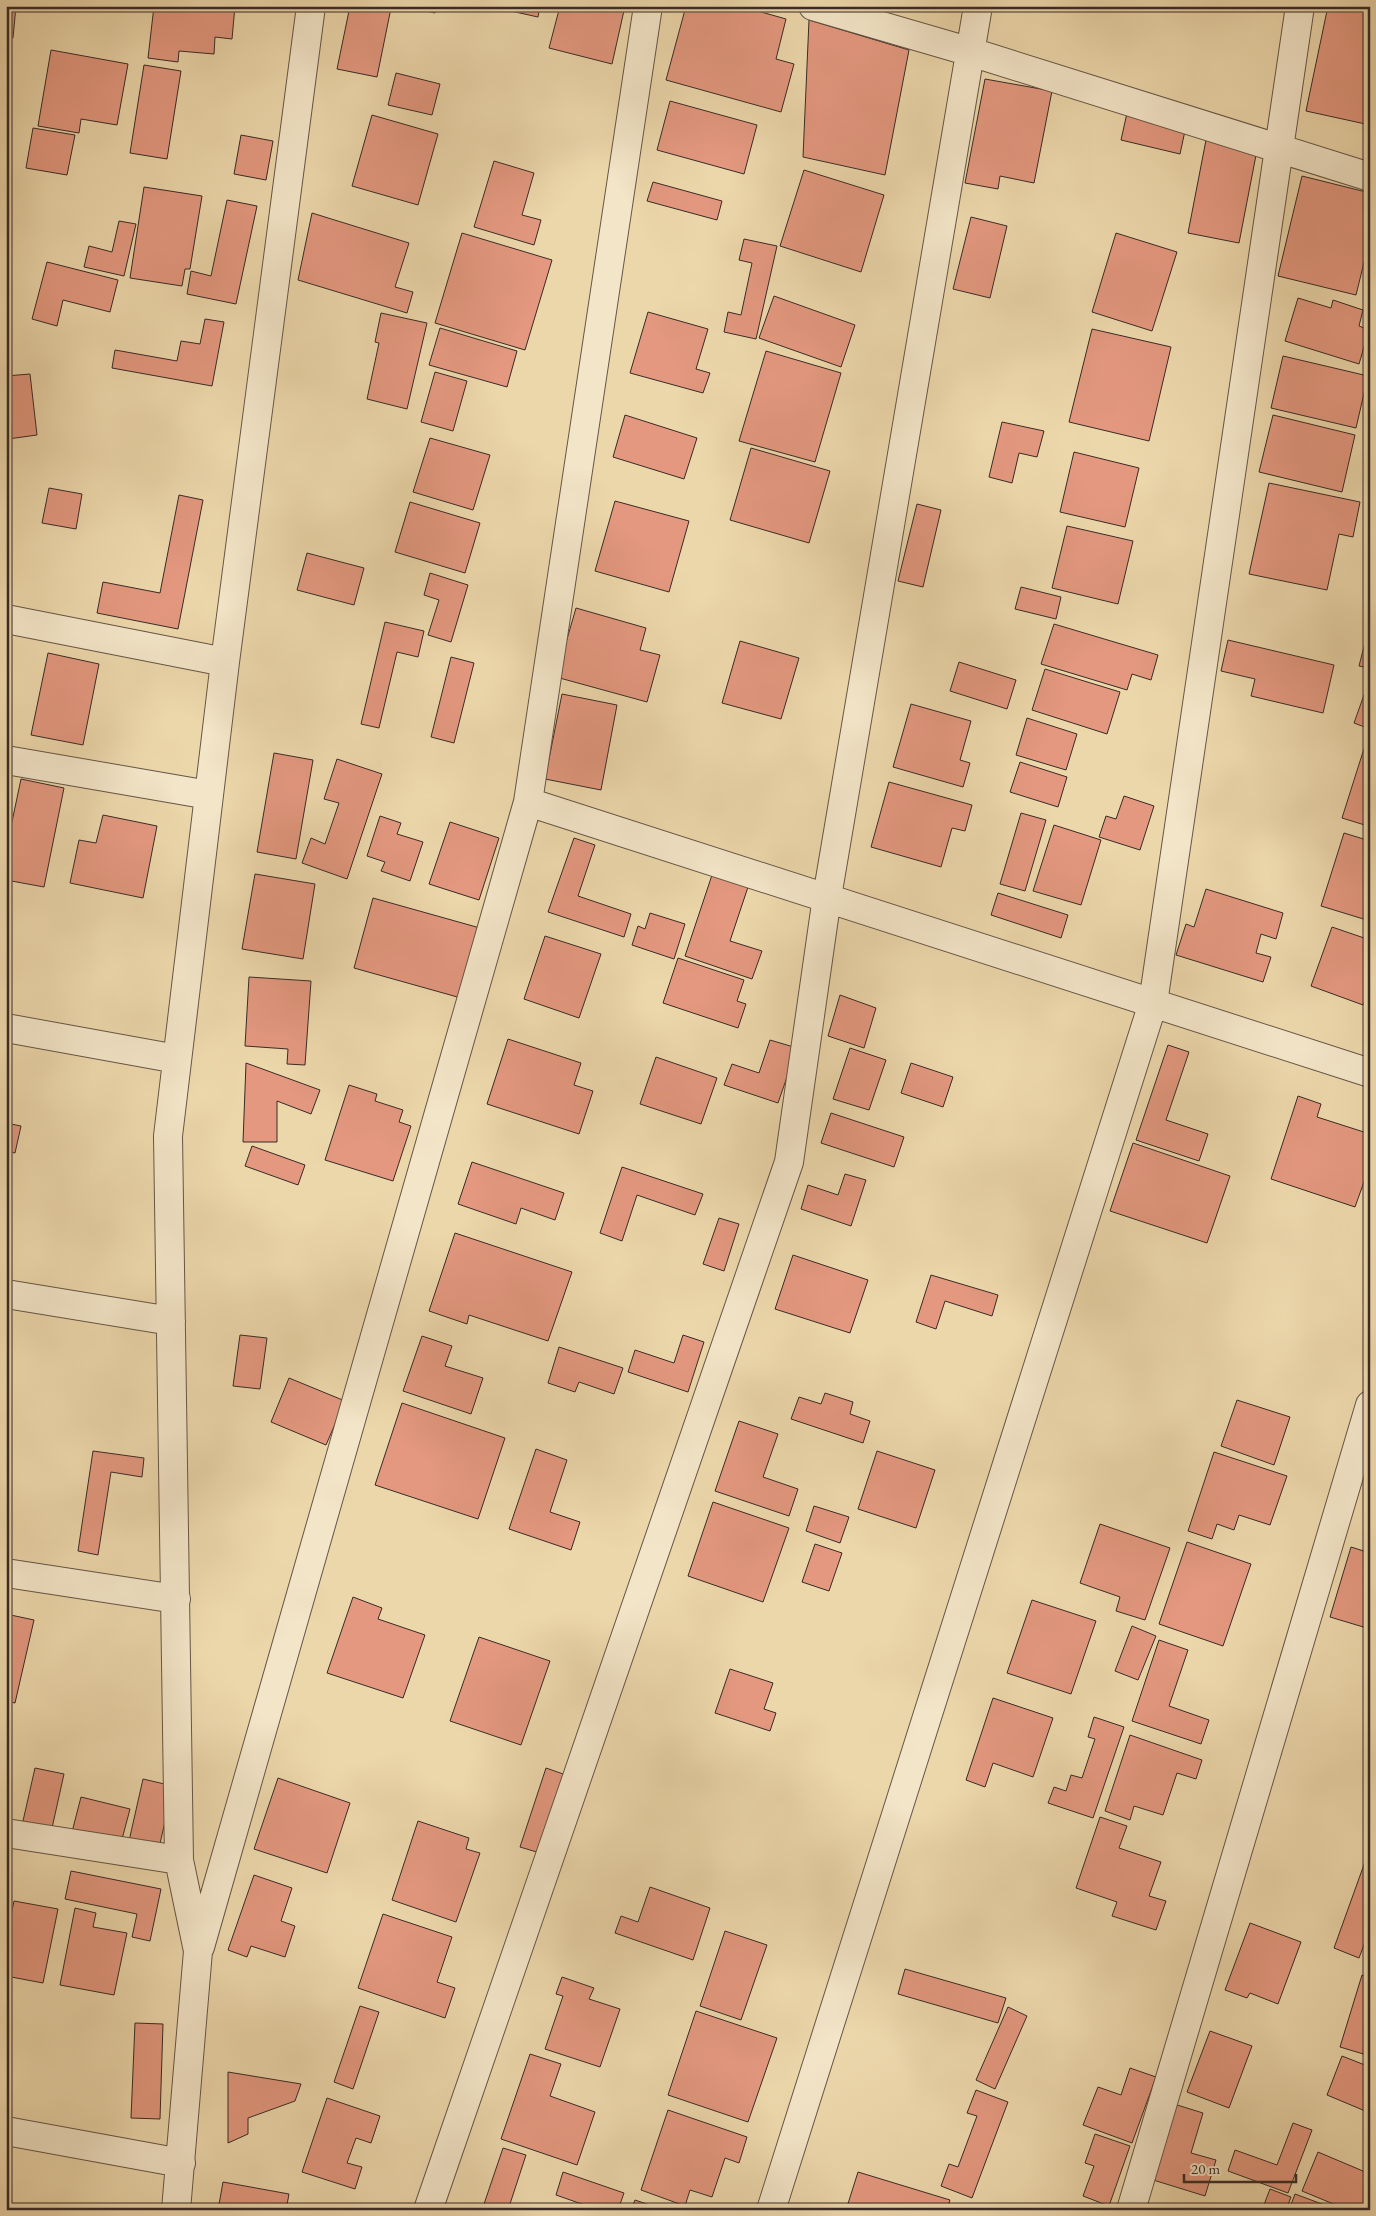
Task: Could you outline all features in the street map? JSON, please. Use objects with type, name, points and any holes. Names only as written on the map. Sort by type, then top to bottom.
[{"type":"street","points":[[198,1951],[179,1860],[168,1136],[209,795],[311,6]]},
{"type":"street","points":[[176,2210],[198,1951],[528,802],[648,6]]},
{"type":"street","points":[[813,6],[971,52],[1370,177]]},
{"type":"street","points":[[428,2210],[789,1162],[827,897],[978,6]]},
{"type":"street","points":[[771,2210],[1153,1003],[1300,6]]},
{"type":"street","points":[[6,619],[226,662]]},
{"type":"street","points":[[6,760],[209,795]]},
{"type":"street","points":[[528,802],[1370,1073]]},
{"type":"street","points":[[6,1028],[177,1059]]},
{"type":"street","points":[[6,1294],[171,1321]]},
{"type":"street","points":[[1131,2210],[1370,1405]]},
{"type":"street","points":[[6,1574],[176,1599]]},
{"type":"street","points":[[6,1833],[179,1860]]},
{"type":"street","points":[[6,2131],[181,2162]]},
{"type":"building","points":[[6,6],[16,6],[13,38],[6,38]]},
{"type":"building","points":[[154,6],[235,6],[232,39],[215,37],[214,54],[179,51],[178,62],[148,58]]},
{"type":"building","points":[[350,6],[391,8],[377,77],[337,69]]},
{"type":"building","points":[[407,6],[437,6],[435,13]]},
{"type":"building","points":[[488,6],[540,6],[538,17]]},
{"type":"building","points":[[560,6],[625,6],[612,64],[549,48]]},
{"type":"building","points":[[686,6],[740,6],[786,19],[776,59],[794,64],[781,112],[666,80]]},
{"type":"building","points":[[1328,6],[1355,6],[1370,9],[1370,125],[1306,111]]},
{"type":"building","points":[[809,20],[909,50],[885,175],[803,157]]},
{"type":"building","points":[[51,50],[128,64],[117,125],[81,119],[79,133],[38,126]]},
{"type":"building","points":[[144,65],[181,71],[167,159],[130,153]]},
{"type":"building","points":[[396,73],[440,84],[432,115],[388,105]]},
{"type":"building","points":[[985,79],[1052,91],[1034,183],[1000,176],[998,189],[965,183]]},
{"type":"building","points":[[670,101],[757,125],[744,174],[657,150]]},
{"type":"building","points":[[1127,113],[1186,126],[1180,154],[1121,140]]},
{"type":"building","points":[[372,115],[438,134],[418,205],[352,186]]},
{"type":"building","points":[[33,128],[75,135],[67,175],[26,168]]},
{"type":"building","points":[[241,135],[273,141],[266,180],[234,174]]},
{"type":"building","points":[[1206,140],[1257,150],[1239,243],[1188,233]]},
{"type":"building","points":[[494,161],[534,173],[522,215],[541,220],[534,245],[474,227]]},
{"type":"building","points":[[804,170],[884,195],[861,272],[780,246]]},
{"type":"building","points":[[1302,176],[1370,193],[1370,238],[1356,295],[1278,276]]},
{"type":"building","points":[[653,182],[722,201],[717,220],[647,201]]},
{"type":"building","points":[[144,187],[202,196],[190,269],[185,269],[182,286],[130,278]]},
{"type":"building","points":[[227,200],[257,206],[236,304],[187,294],[191,271],[211,276]]},
{"type":"building","points":[[312,213],[409,243],[395,287],[413,292],[407,313],[298,280]]},
{"type":"building","points":[[971,217],[1007,226],[990,298],[953,289]]},
{"type":"building","points":[[119,221],[136,224],[124,276],[84,267],[89,246],[112,252]]},
{"type":"building","points":[[462,233],[552,260],[525,350],[435,323]]},
{"type":"building","points":[[1116,233],[1177,252],[1152,331],[1092,312]]},
{"type":"building","points":[[744,239],[777,246],[756,339],[724,332],[728,312],[741,315],[752,263],[739,260]]},
{"type":"building","points":[[47,262],[118,280],[110,312],[63,300],[57,326],[32,319]]},
{"type":"building","points":[[774,296],[855,325],[841,367],[759,338]]},
{"type":"building","points":[[1298,298],[1331,308],[1333,300],[1363,310],[1359,326],[1369,330],[1359,364],[1285,341]]},
{"type":"building","points":[[648,312],[708,329],[696,369],[710,373],[703,393],[630,373]]},
{"type":"building","points":[[381,313],[427,323],[407,409],[367,399],[379,343],[375,342]]},
{"type":"building","points":[[205,319],[224,322],[212,386],[112,368],[115,350],[177,361],[181,341],[200,344]]},
{"type":"building","points":[[440,328],[517,351],[507,387],[429,365]]},
{"type":"building","points":[[1092,329],[1171,347],[1149,441],[1069,422]]},
{"type":"building","points":[[766,351],[841,373],[815,462],[739,441]]},
{"type":"building","points":[[1283,356],[1368,376],[1356,428],[1271,408]]},
{"type":"building","points":[[435,372],[467,381],[453,431],[421,422]]},
{"type":"building","points":[[30,374],[37,435],[8,439],[6,376]]},
{"type":"building","points":[[625,415],[697,438],[684,479],[613,457]]},
{"type":"building","points":[[1273,415],[1355,435],[1342,492],[1259,472]]},
{"type":"building","points":[[1002,422],[1044,431],[1037,457],[1019,453],[1012,483],[989,477]]},
{"type":"building","points":[[430,438],[490,455],[473,510],[413,492]]},
{"type":"building","points":[[751,448],[830,471],[809,543],[730,520]]},
{"type":"building","points":[[1074,452],[1139,468],[1125,527],[1060,512]]},
{"type":"building","points":[[1269,483],[1360,502],[1353,537],[1339,534],[1327,590],[1249,574]]},
{"type":"building","points":[[49,488],[82,494],[76,529],[42,523]]},
{"type":"building","points":[[179,495],[203,500],[178,629],[97,613],[103,582],[160,593]]},
{"type":"building","points":[[615,501],[689,521],[669,592],[595,571]]},
{"type":"building","points":[[410,502],[480,523],[465,573],[395,552]]},
{"type":"building","points":[[917,504],[941,510],[923,587],[898,581]]},
{"type":"building","points":[[1067,526],[1133,541],[1118,604],[1052,588]]},
{"type":"building","points":[[307,553],[364,568],[354,605],[297,590]]},
{"type":"building","points":[[430,573],[468,585],[451,642],[428,635],[439,600],[424,595]]},
{"type":"building","points":[[1021,587],[1061,597],[1056,619],[1015,609]]},
{"type":"building","points":[[576,608],[646,628],[640,650],[660,655],[647,702],[556,677]]},
{"type":"building","points":[[385,622],[424,631],[418,657],[397,652],[379,728],[361,724]]},
{"type":"building","points":[[1370,623],[1370,668],[1359,666]]},
{"type":"building","points":[[1054,624],[1158,655],[1151,680],[1132,674],[1127,690],[1041,664]]},
{"type":"building","points":[[1228,640],[1334,665],[1323,713],[1251,696],[1255,679],[1221,671]]},
{"type":"building","points":[[740,641],[799,658],[781,719],[722,703]]},
{"type":"building","points":[[48,653],[99,664],[83,745],[31,735]]},
{"type":"building","points":[[451,657],[474,663],[454,743],[431,737]]},
{"type":"building","points":[[959,662],[1016,680],[1007,709],[950,691]]},
{"type":"building","points":[[1045,669],[1120,692],[1107,734],[1032,710]]},
{"type":"building","points":[[1370,678],[1370,729],[1354,723]]},
{"type":"building","points":[[562,694],[617,705],[601,790],[545,779]]},
{"type":"building","points":[[911,704],[971,721],[960,760],[970,763],[963,787],[893,767]]},
{"type":"building","points":[[1027,718],[1077,734],[1066,770],[1016,755]]},
{"type":"building","points":[[1368,736],[1370,737],[1368,826],[1342,818]]},
{"type":"building","points":[[274,753],[313,760],[296,859],[257,852]]},
{"type":"building","points":[[337,759],[382,774],[347,879],[302,863],[311,838],[325,844],[339,803],[324,799]]},
{"type":"building","points":[[1020,762],[1067,777],[1058,807],[1010,792]]},
{"type":"building","points":[[21,779],[64,788],[44,887],[6,880],[6,850]]},
{"type":"building","points":[[889,782],[972,805],[965,831],[952,828],[941,867],[871,847]]},
{"type":"building","points":[[1124,796],[1154,806],[1140,850],[1099,837],[1106,816],[1116,819]]},
{"type":"building","points":[[1021,813],[1046,820],[1025,891],[1000,884]]},
{"type":"building","points":[[103,815],[157,826],[143,898],[70,883],[79,840],[96,843]]},
{"type":"building","points":[[380,816],[401,823],[397,834],[423,842],[410,881],[381,871],[385,862],[367,856]]},
{"type":"building","points":[[450,822],[499,838],[479,900],[429,884]]},
{"type":"building","points":[[1054,825],[1101,840],[1081,905],[1033,891]]},
{"type":"building","points":[[1344,833],[1370,841],[1370,921],[1321,906]]},
{"type":"building","points":[[574,838],[595,845],[578,896],[631,914],[624,937],[548,912]]},
{"type":"building","points":[[713,872],[749,884],[730,941],[762,951],[752,979],[685,956]]},
{"type":"building","points":[[255,874],[315,884],[303,959],[242,949]]},
{"type":"building","points":[[1206,889],[1283,913],[1276,939],[1261,934],[1256,953],[1271,957],[1263,982],[1176,955],[1186,924],[1194,927]]},
{"type":"building","points":[[998,893],[1068,915],[1061,938],[991,915]]},
{"type":"building","points":[[373,898],[480,928],[461,998],[354,968]]},
{"type":"building","points":[[650,913],[685,924],[674,959],[632,945],[638,926],[645,929]]},
{"type":"building","points":[[1332,927],[1370,940],[1370,987],[1363,1005],[1311,986]]},
{"type":"building","points":[[545,936],[601,954],[579,1018],[524,999]]},
{"type":"building","points":[[678,958],[744,980],[737,1001],[746,1004],[738,1028],[663,1003]]},
{"type":"building","points":[[249,977],[311,981],[305,1065],[287,1064],[288,1049],[245,1046]]},
{"type":"building","points":[[840,995],[876,1008],[864,1048],[828,1036]]},
{"type":"building","points":[[508,1039],[581,1063],[574,1085],[593,1091],[579,1134],[487,1104]]},
{"type":"building","points":[[770,1040],[797,1048],[778,1103],[724,1085],[732,1064],[759,1073]]},
{"type":"building","points":[[1168,1045],[1189,1052],[1166,1120],[1208,1134],[1199,1161],[1136,1140]]},
{"type":"building","points":[[850,1048],[886,1060],[869,1110],[833,1099]]},
{"type":"building","points":[[656,1057],[717,1078],[701,1124],[640,1104]]},
{"type":"building","points":[[246,1063],[320,1090],[311,1114],[277,1101],[277,1142],[243,1142]]},
{"type":"building","points":[[911,1063],[953,1077],[943,1107],[901,1093]]},
{"type":"building","points":[[349,1085],[377,1094],[375,1101],[403,1110],[399,1122],[411,1126],[393,1181],[325,1160]]},
{"type":"building","points":[[1298,1096],[1321,1104],[1317,1117],[1370,1134],[1370,1165],[1355,1207],[1271,1179]]},
{"type":"building","points":[[831,1113],[904,1137],[894,1167],[821,1143]]},
{"type":"building","points":[[6,1123],[21,1126],[15,1153],[6,1151]]},
{"type":"building","points":[[1133,1143],[1230,1176],[1207,1243],[1110,1211]]},
{"type":"building","points":[[252,1146],[305,1165],[298,1185],[245,1166]]},
{"type":"building","points":[[472,1162],[564,1193],[555,1220],[521,1208],[516,1224],[458,1204]]},
{"type":"building","points":[[622,1167],[703,1194],[695,1215],[637,1195],[622,1241],[600,1233]]},
{"type":"building","points":[[845,1174],[866,1180],[851,1226],[801,1209],[808,1185],[838,1195]]},
{"type":"building","points":[[719,1218],[739,1224],[724,1271],[703,1264]]},
{"type":"building","points":[[455,1233],[572,1272],[548,1341],[469,1315],[467,1324],[429,1311]]},
{"type":"building","points":[[793,1255],[868,1280],[850,1333],[775,1309]]},
{"type":"building","points":[[931,1275],[998,1295],[992,1316],[945,1301],[936,1329],[916,1322]]},
{"type":"building","points":[[240,1335],[267,1338],[260,1389],[233,1386]]},
{"type":"building","points":[[683,1335],[704,1342],[688,1392],[628,1372],[635,1350],[674,1363]]},
{"type":"building","points":[[422,1336],[452,1346],[445,1366],[483,1378],[471,1414],[403,1391]]},
{"type":"building","points":[[559,1347],[623,1368],[614,1394],[579,1382],[575,1392],[548,1383]]},
{"type":"building","points":[[289,1378],[345,1401],[326,1445],[271,1422]]},
{"type":"building","points":[[825,1393],[853,1402],[850,1414],[870,1421],[863,1443],[791,1419],[799,1397],[821,1404]]},
{"type":"building","points":[[1237,1400],[1290,1417],[1274,1465],[1221,1446]]},
{"type":"building","points":[[402,1403],[505,1438],[478,1519],[375,1485]]},
{"type":"building","points":[[739,1421],[778,1434],[763,1477],[798,1489],[789,1516],[715,1491]]},
{"type":"building","points":[[536,1449],[567,1460],[550,1512],[580,1522],[571,1550],[509,1529]]},
{"type":"building","points":[[93,1451],[144,1458],[142,1477],[111,1472],[98,1555],[78,1551]]},
{"type":"building","points":[[877,1451],[935,1470],[916,1528],[858,1509]]},
{"type":"building","points":[[1214,1452],[1287,1476],[1270,1525],[1239,1515],[1234,1530],[1217,1524],[1212,1539],[1188,1531]]},
{"type":"building","points":[[713,1502],[789,1528],[763,1602],[688,1576]]},
{"type":"building","points":[[814,1506],[849,1517],[840,1543],[806,1531]]},
{"type":"building","points":[[1100,1524],[1170,1548],[1145,1620],[1116,1611],[1120,1597],[1080,1583]]},
{"type":"building","points":[[1187,1542],[1251,1564],[1223,1646],[1159,1624]]},
{"type":"building","points":[[815,1544],[842,1553],[829,1591],[802,1582]]},
{"type":"building","points":[[1351,1547],[1370,1553],[1370,1629],[1330,1617]]},
{"type":"building","points":[[353,1597],[382,1608],[378,1619],[425,1635],[403,1698],[327,1673]]},
{"type":"building","points":[[1032,1600],[1096,1621],[1071,1694],[1007,1673]]},
{"type":"building","points":[[6,1614],[34,1620],[15,1703],[6,1701]]},
{"type":"building","points":[[1132,1626],[1156,1636],[1138,1680],[1115,1671]]},
{"type":"building","points":[[479,1637],[550,1661],[521,1745],[450,1721]]},
{"type":"building","points":[[1159,1640],[1188,1650],[1169,1706],[1209,1720],[1201,1744],[1132,1721]]},
{"type":"building","points":[[730,1669],[773,1683],[764,1709],[776,1713],[770,1731],[715,1713]]},
{"type":"building","points":[[993,1698],[1053,1718],[1033,1777],[993,1763],[985,1787],[966,1780]]},
{"type":"building","points":[[1094,1717],[1124,1727],[1093,1818],[1048,1803],[1054,1787],[1066,1791],[1071,1775],[1082,1778],[1095,1739],[1088,1737]]},
{"type":"building","points":[[1130,1735],[1202,1760],[1196,1779],[1177,1773],[1163,1815],[1134,1806],[1130,1820],[1105,1811]]},
{"type":"building","points":[[35,1768],[64,1774],[52,1828],[23,1821]]},
{"type":"building","points":[[546,1768],[566,1775],[540,1853],[520,1847]]},
{"type":"building","points":[[278,1778],[350,1803],[327,1873],[254,1849]]},
{"type":"building","points":[[143,1779],[173,1786],[159,1848],[129,1841]]},
{"type":"building","points":[[81,1797],[130,1809],[121,1843],[72,1832]]},
{"type":"building","points":[[1100,1817],[1127,1826],[1119,1848],[1161,1862],[1149,1896],[1166,1901],[1156,1930],[1112,1916],[1117,1902],[1076,1888]]},
{"type":"building","points":[[418,1821],[469,1838],[466,1849],[480,1853],[456,1922],[392,1900]]},
{"type":"building","points":[[1366,1859],[1370,1860],[1370,1929],[1359,1958],[1334,1948]]},
{"type":"building","points":[[71,1871],[161,1889],[150,1941],[132,1937],[137,1914],[65,1899]]},
{"type":"building","points":[[254,1875],[292,1888],[281,1921],[295,1926],[285,1957],[251,1946],[247,1957],[228,1950]]},
{"type":"building","points":[[650,1887],[710,1908],[693,1960],[615,1933],[621,1916],[638,1922]]},
{"type":"building","points":[[14,1901],[58,1909],[43,1983],[6,1976],[6,1940]]},
{"type":"building","points":[[75,1908],[96,1913],[93,1927],[127,1933],[114,1995],[60,1985]]},
{"type":"building","points":[[383,1914],[452,1937],[437,1982],[455,1988],[445,2018],[358,1988]]},
{"type":"building","points":[[1250,1923],[1301,1942],[1278,2004],[1250,1993],[1247,1998],[1225,1990]]},
{"type":"building","points":[[725,1931],[767,1945],[741,2020],[700,2006]]},
{"type":"building","points":[[905,1969],[1006,1998],[998,2023],[898,1994]]},
{"type":"building","points":[[1362,1975],[1370,1978],[1370,2056],[1340,2047]]},
{"type":"building","points":[[562,1977],[594,1988],[589,1999],[620,2009],[600,2067],[545,2049],[563,1996],[556,1994]]},
{"type":"building","points":[[360,2006],[379,2012],[353,2089],[334,2082]]},
{"type":"building","points":[[1008,2007],[1027,2016],[995,2089],[976,2080]]},
{"type":"building","points":[[696,2011],[777,2038],[748,2122],[668,2095]]},
{"type":"building","points":[[135,2023],[163,2024],[160,2119],[131,2118]]},
{"type":"building","points":[[1210,2031],[1252,2046],[1229,2108],[1187,2092]]},
{"type":"building","points":[[530,2054],[561,2064],[550,2096],[595,2112],[577,2165],[501,2139]]},
{"type":"building","points":[[1342,2056],[1370,2067],[1370,2113],[1327,2095]]},
{"type":"building","points":[[1130,2068],[1156,2077],[1132,2143],[1083,2125],[1098,2087],[1121,2095]]},
{"type":"building","points":[[228,2072],[301,2084],[295,2101],[248,2118],[248,2134],[228,2143]]},
{"type":"building","points":[[976,2090],[1008,2102],[972,2198],[941,2186],[949,2164],[958,2167],[977,2116],[967,2113]]},
{"type":"building","points":[[327,2098],[380,2116],[371,2143],[356,2138],[347,2163],[362,2167],[355,2189],[302,2172]]},
{"type":"building","points":[[1174,2104],[1203,2113],[1191,2153],[1216,2160],[1205,2196],[1150,2179]]},
{"type":"building","points":[[668,2110],[747,2137],[739,2163],[725,2158],[712,2197],[690,2190],[685,2206],[641,2190]]},
{"type":"building","points":[[1293,2123],[1312,2130],[1288,2193],[1228,2171],[1235,2150],[1277,2165]]},
{"type":"building","points":[[1095,2134],[1130,2146],[1109,2206],[1083,2196],[1094,2166],[1085,2163]]},
{"type":"building","points":[[503,2148],[526,2155],[508,2210],[482,2210]]},
{"type":"building","points":[[1318,2152],[1370,2174],[1370,2210],[1348,2210],[1302,2191]]},
{"type":"building","points":[[563,2172],[624,2193],[618,2210],[599,2210],[556,2195]]},
{"type":"building","points":[[858,2172],[950,2200],[947,2210],[846,2210]]},
{"type":"building","points":[[223,2182],[289,2194],[286,2210],[218,2210]]},
{"type":"building","points":[[1270,2189],[1291,2197],[1286,2210],[1262,2210]]},
{"type":"building","points":[[1295,2194],[1338,2210],[1289,2210]]},
{"type":"building","points":[[635,2200],[664,2210],[631,2210]]},
{"type":"building","points":[[296,2206],[308,2210],[294,2210]]},
{"type":"building","points":[[980,2206],[992,2210],[978,2210]]}]
